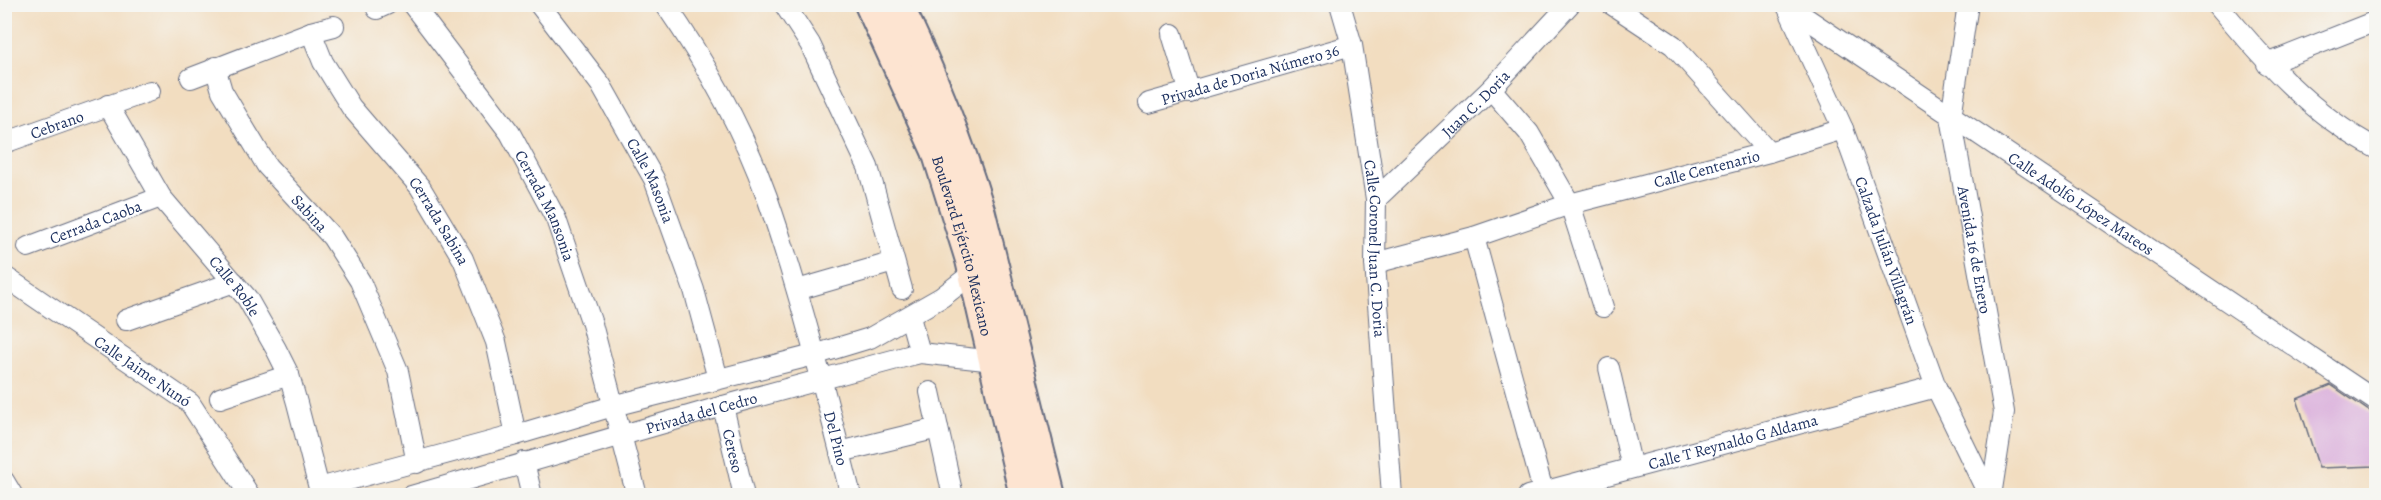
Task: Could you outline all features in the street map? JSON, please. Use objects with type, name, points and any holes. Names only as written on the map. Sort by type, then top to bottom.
[{"type":"main road","name":"Boulevard Ejército Mexicano","points":[[869,4],[936,152],[973,273],[1024,495]]},
{"type":"main road","name":"Boulevard Ejército Mexicano","points":[[898,4],[929,69],[967,168],[981,213],[1051,495]]},
{"type":"street","name":"Cerrada Mansonia","points":[[412,4],[510,133],[556,219],[592,324],[621,435]]},
{"type":"street","name":"Calle Masonia","points":[[539,4],[601,84],[654,179],[694,290],[718,379]]},
{"type":"street","points":[[665,4],[689,38],[735,125],[766,196],[797,290],[814,355]]},
{"type":"street","points":[[783,4],[810,44],[868,167],[902,289]]},
{"type":"street","name":"Calle Coronel Juan C. Doria","points":[[1340,4],[1352,45],[1376,199],[1375,263],[1392,495]]},
{"type":"street","name":"Juan C. Doria","points":[[1376,199],[1491,89],[1570,4]]},
{"type":"street","points":[[1611,4],[1673,45],[1769,152]]},
{"type":"street","name":"Avenida 16 de Enero","points":[[1968,4],[1951,117],[2004,412],[1990,495]]},
{"type":"street","points":[[2217,4],[2267,64],[2310,104],[2350,135],[2376,148]]},
{"type":"street","name":"Calle Adolfo López Mateos","points":[[1786,5],[2376,401]]},
{"type":"street","name":"Calzada Julián Villagrán","points":[[1786,5],[1843,129],[1936,387],[1990,495]]},
{"type":"street","points":[[191,78],[311,32],[334,26]]},
{"type":"street","points":[[2267,64],[2371,27]]},
{"type":"street","name":"Cerrada Sabina","points":[[311,32],[323,62],[351,107],[420,187],[463,259],[496,342],[516,435]]},
{"type":"street","points":[[1172,34],[1190,93]]},
{"type":"street","name":"Privada de Doria Número 36","points":[[1149,103],[1352,45]]},
{"type":"street","name":"Sabina","points":[[215,67],[222,91],[267,166],[332,237],[360,281],[398,371],[417,463]]},
{"type":"street","points":[[1491,89],[1529,133],[1570,204],[1603,307]]},
{"type":"street","points":[[108,105],[150,91]]},
{"type":"street","name":"Cebrano","points":[[4,143],[108,105]]},
{"type":"street","name":"Calle Roble","points":[[108,105],[161,197],[247,298],[289,375],[320,492]]},
{"type":"street","name":"Calle Centenario","points":[[1375,263],[1474,237],[1570,204],[1769,152],[1843,129]]},
{"type":"street","name":"Cerrada Caoba","points":[[28,246],[161,197]]},
{"type":"street","points":[[1474,237],[1536,493]]},
{"type":"street","points":[[797,290],[894,262]]},
{"type":"street","name":"Privada del Cedro","points":[[320,492],[612,406],[814,355],[870,338],[942,297],[973,273]]},
{"type":"street","name":"Calle Jaime Nunó","points":[[4,276],[190,403],[250,495]]},
{"type":"street","points":[[126,320],[234,282]]},
{"type":"street","points":[[910,317],[920,353]]},
{"type":"street","points":[[870,338],[877,365]]},
{"type":"street","name":"Privada del Cedro","points":[[421,494],[524,462],[920,353],[995,361]]},
{"type":"street","name":"Del Pino","points":[[814,355],[851,495]]},
{"type":"street","points":[[1609,368],[1632,468]]},
{"type":"street","points":[[220,398],[289,375]]},
{"type":"street","name":"Calle T Reynaldo G Aldama","points":[[1536,493],[1936,387]]},
{"type":"street","points":[[930,392],[953,495]]},
{"type":"street","name":"Cereso","points":[[723,406],[744,495]]},
{"type":"street","points":[[840,452],[938,428]]},
{"type":"street","points":[[621,435],[637,495]]},
{"type":"street","points":[[524,462],[532,495]]},
{"type":"street","points":[[4,482],[13,495]]},
{"type":"building","points":[[2331,385],[2369,411],[2376,413],[2376,466],[2319,468],[2297,399]]}]
